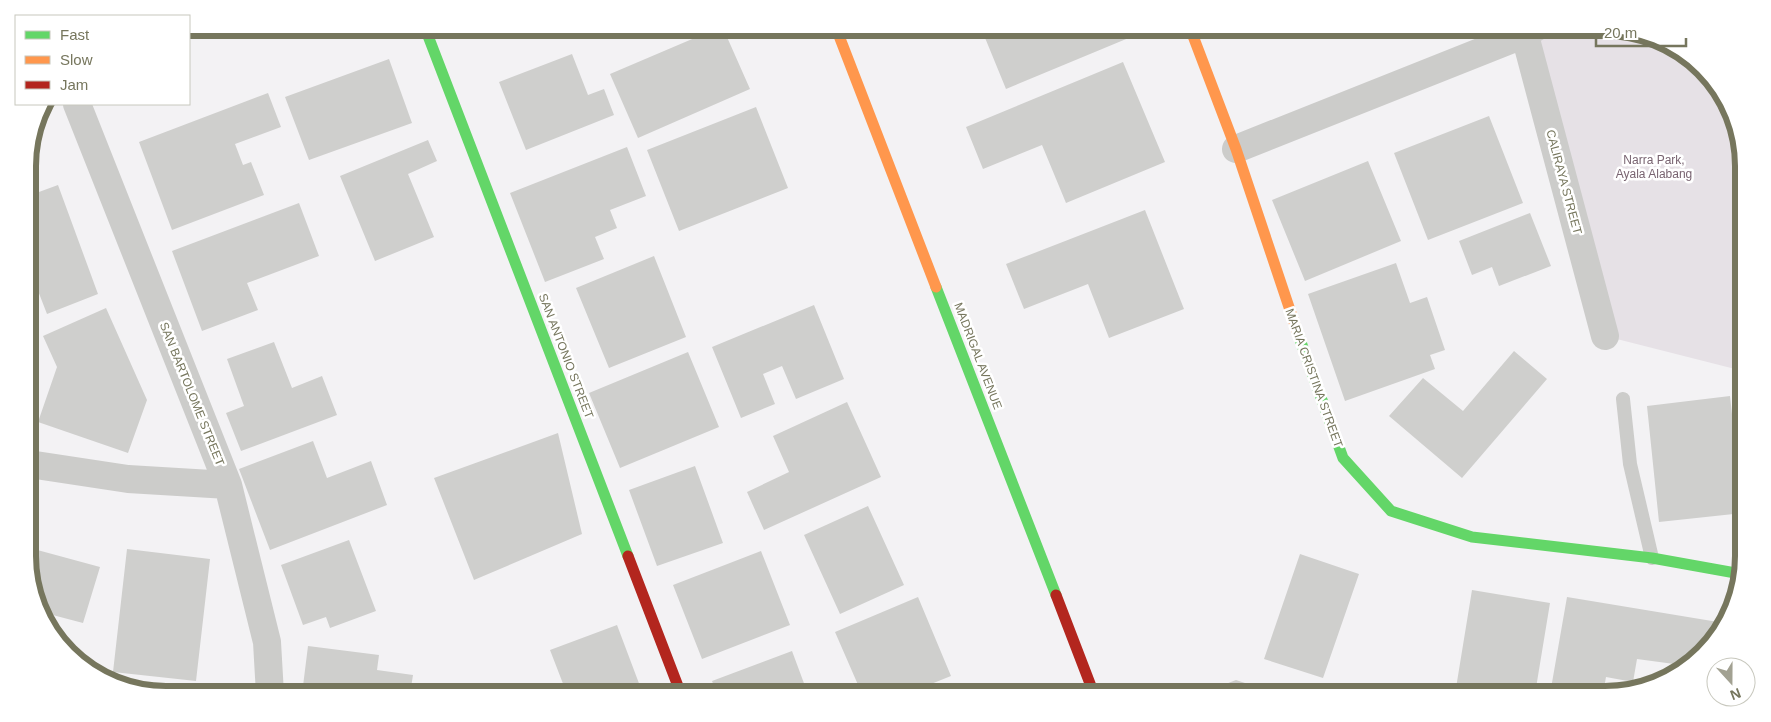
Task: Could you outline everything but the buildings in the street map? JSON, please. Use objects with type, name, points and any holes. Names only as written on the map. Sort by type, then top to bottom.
[{"type":"street","name":"MARIA CRISTINA STREET","points":[[1193,36],[1236,149],[1284,296],[1343,458],[1391,511],[1472,537],[1652,558],[1734,573]]},
{"type":"street","points":[[1236,149],[1513,36]]},
{"type":"street","name":"CALIRAYA STREET","points":[[1530,36],[1605,336]]},
{"type":"street","name":"SAN ANTONIO STREET","points":[[428,37],[678,686]]},
{"type":"street","name":"MADRIGAL AVENUE","points":[[839,37],[1091,685]]},
{"type":"street","name":"SAN BARTOLOME STREET","points":[[77,105],[228,485],[267,642],[270,686]]},
{"type":"street","points":[[36,465],[128,479],[228,485]]},
{"type":"lane","points":[[1623,399],[1630,464],[1652,558]]},
{"type":"green space","name":"Narra Park, Ayala Alabang","points":[[1538,36],[1622,37],[1647,43],[1677,58],[1703,81],[1713,94],[1728,124],[1734,149],[1735,369],[1605,336]]},
{"type":"traffic: fast","points":[[428,37],[628,556]]},
{"type":"traffic: fast","points":[[936,287],[1056,595]]},
{"type":"traffic: fast","points":[[1298,334],[1343,458],[1391,511],[1472,537],[1652,558],[1734,573]]},
{"type":"traffic: slow","points":[[1193,36],[1236,149],[1298,334]]},
{"type":"traffic: slow","points":[[839,37],[936,287]]},
{"type":"traffic: jam","points":[[628,556],[678,686]]},
{"type":"traffic: jam","points":[[1056,595],[1091,685]]}]
